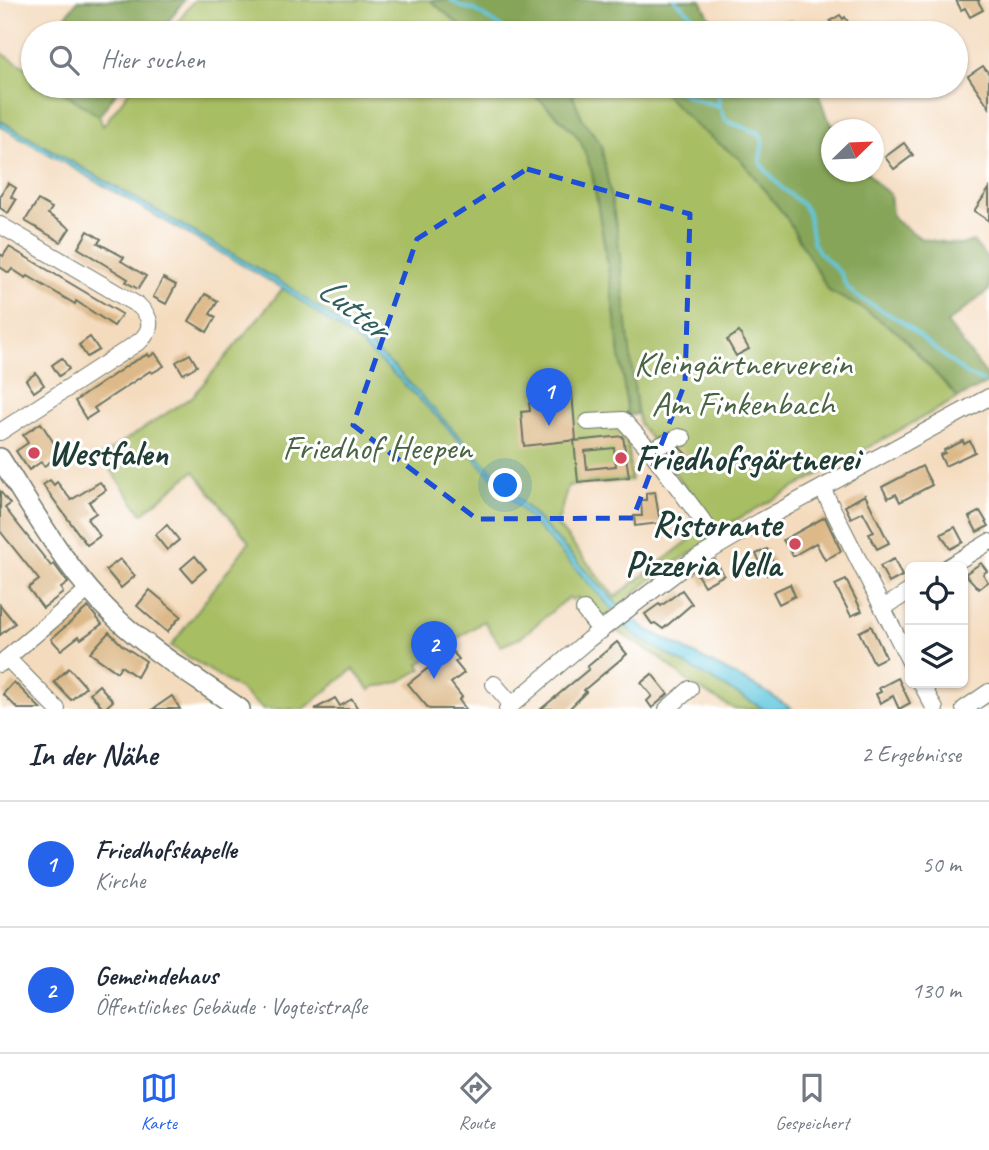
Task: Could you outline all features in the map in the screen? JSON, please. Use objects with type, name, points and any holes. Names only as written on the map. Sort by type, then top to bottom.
[{"type":"main road","points":[[0,458],[89,589],[132,633],[240,709]]},
{"type":"street","points":[[0,225],[139,306],[151,325],[150,331],[140,341],[0,432]]},
{"type":"street","points":[[494,684],[508,708],[661,583],[720,544],[989,397]]},
{"type":"street","points":[[588,422],[623,420],[650,450],[720,544]]},
{"type":"street","points":[[650,450],[679,437],[683,438]]},
{"type":"street","points":[[822,488],[905,652]]},
{"type":"street","points":[[956,562],[989,542]]},
{"type":"street","points":[[57,709],[4,661],[89,589]]},
{"type":"street","points":[[883,608],[905,594]]},
{"type":"street","points":[[583,610],[601,631]]},
{"type":"street","points":[[924,688],[935,709]]},
{"type":"street","points":[[667,709],[690,689]]},
{"type":"street","points":[[964,709],[989,692]]},
{"type":"highlighted area","points":[[527,169],[690,214],[685,383],[633,518],[477,519],[353,425],[417,239]]},
{"type":"green space","points":[[78,0],[184,0],[169,21],[62,21]]},
{"type":"green space","points":[[194,0],[430,0],[455,21],[179,21]]},
{"type":"green space","points":[[430,0],[701,0],[711,21],[455,21]]},
{"type":"green space","name":"Friedhof Heepen","points":[[0,52],[21,65],[21,98],[72,98],[99,116],[103,126],[124,98],[538,98],[574,132],[581,142],[592,172],[608,266],[628,416],[631,480],[568,486],[557,525],[615,597],[705,528],[710,538],[708,542],[655,576],[619,606],[526,506],[525,511],[613,610],[602,618],[594,618],[577,597],[572,600],[569,597],[520,638],[501,646],[484,621],[419,664],[422,669],[400,681],[376,686],[370,690],[353,669],[304,709],[263,709],[239,689],[171,646],[249,542],[194,471],[142,514],[101,456],[193,396],[286,285],[0,120]]},
{"type":"green space","points":[[72,98],[112,98],[99,116]]},
{"type":"green space","points":[[538,98],[573,98],[582,118],[601,145],[617,230],[637,414],[628,416],[608,266],[592,172],[581,142]]},
{"type":"green space","name":"Kleingärtnerverein Am Finkenbach","points":[[574,98],[669,98],[696,126],[741,160],[786,217],[829,291],[862,308],[900,334],[958,398],[716,531],[639,423],[617,230],[601,145],[582,118]]},
{"type":"green space","points":[[669,98],[820,98],[829,119],[821,119],[821,182],[875,182],[890,194],[892,215],[896,221],[922,239],[962,245],[973,241],[989,261],[989,290],[947,323],[989,378],[989,382],[958,398],[900,334],[862,308],[829,291],[786,217],[741,160],[696,126]]},
{"type":"green space","points":[[624,625],[639,638],[764,709],[734,709],[691,684],[659,657],[616,631]]},
{"type":"water","points":[[0,121],[286,285],[362,339],[396,369],[619,606],[613,610],[442,422],[359,343],[284,289],[0,126]]},
{"type":"water","points":[[632,618],[646,629],[763,690],[792,709],[764,709],[639,638],[624,625]]},
{"type":"building","points":[[956,0],[980,0],[978,1],[983,10],[970,17],[965,8],[961,10]]},
{"type":"building","points":[[840,15],[847,21],[830,21]]},
{"type":"building","points":[[983,66],[989,74],[989,107],[968,76]]},
{"type":"building","points":[[904,143],[913,155],[894,169],[885,157]]},
{"type":"building","points":[[8,183],[16,188],[11,197],[16,200],[8,213],[0,208],[0,197]]},
{"type":"building","points":[[989,189],[989,221],[974,211]]},
{"type":"building","points":[[38,200],[52,208],[48,214],[70,228],[61,242],[25,221]]},
{"type":"building","points":[[88,231],[101,239],[98,243],[124,257],[121,261],[146,276],[138,289],[126,282],[128,279],[78,248]]},
{"type":"building","points":[[9,247],[122,314],[114,326],[76,301],[75,304],[28,276],[26,278],[12,269],[9,273],[0,267],[0,254],[3,256]]},
{"type":"building","points":[[163,278],[176,285],[166,304],[153,297]]},
{"type":"building","points":[[205,294],[218,301],[210,314],[216,317],[207,332],[189,321]]},
{"type":"building","points":[[739,332],[749,349],[736,356],[727,340]]},
{"type":"building","points":[[90,337],[99,350],[87,357],[79,345]]},
{"type":"building","points":[[155,353],[164,366],[152,373],[150,371],[94,408],[97,412],[86,419],[75,401],[131,363]]},
{"type":"building","points":[[190,354],[197,366],[183,374],[176,362]]},
{"type":"building","points":[[62,358],[69,369],[59,376],[52,365]]},
{"type":"building","points":[[36,373],[44,385],[34,392],[26,380]]},
{"type":"building","points":[[572,392],[576,440],[524,446],[521,412],[530,411],[529,403],[562,400],[561,393]]},
{"type":"building","points":[[41,423],[61,454],[44,466],[41,462],[29,470],[16,451],[28,443],[23,435]]},
{"type":"building","name":"Friedhofsgärtnerei","points":[[623,436],[629,477],[578,482],[574,441]],"holes":[[[614,448],[616,466],[587,469],[585,451]]]},
{"type":"building","points":[[963,441],[964,444],[970,441],[975,452],[945,466],[940,455],[945,453],[944,450]]},
{"type":"building","points":[[680,448],[690,458],[680,465],[671,452]]},
{"type":"building","points":[[922,466],[932,485],[900,502],[896,494],[888,498],[882,487]]},
{"type":"building","points":[[50,480],[54,485],[57,482],[71,500],[100,482],[106,490],[89,502],[96,513],[87,519],[100,536],[87,545],[43,485]]},
{"type":"building","points":[[0,491],[10,504],[5,508],[68,583],[61,588],[63,593],[43,608],[28,588],[39,580],[0,531]]},
{"type":"building","points":[[655,492],[660,523],[635,526],[634,516],[642,516],[641,500],[646,500],[646,493]]},
{"type":"building","points":[[865,495],[889,543],[877,549],[869,534],[874,532],[863,512],[851,518],[845,506]]},
{"type":"building","points":[[980,511],[989,526],[977,532],[969,517]]},
{"type":"building","points":[[825,517],[841,551],[825,560],[816,543],[793,556],[783,540]]},
{"type":"building","points":[[167,525],[179,540],[167,550],[155,535]]},
{"type":"building","points":[[955,527],[963,542],[950,549],[941,534]]},
{"type":"building","points":[[767,549],[777,570],[767,575],[756,554]]},
{"type":"building","points":[[195,556],[206,569],[192,581],[181,568]]},
{"type":"building","points":[[120,559],[135,576],[121,588],[106,570]]},
{"type":"building","points":[[894,559],[902,576],[889,583],[880,566]]},
{"type":"building","points":[[715,560],[724,575],[704,586],[695,571]]},
{"type":"building","points":[[981,563],[987,571],[983,574],[988,582],[979,589],[968,577],[968,572]]},
{"type":"building","points":[[846,580],[862,611],[851,616],[835,585]]},
{"type":"building","points":[[790,584],[795,596],[779,604],[773,592]]},
{"type":"building","points":[[150,590],[181,616],[167,632],[137,606]]},
{"type":"building","points":[[682,590],[692,604],[663,629],[655,623],[652,624],[645,614]]},
{"type":"building","points":[[0,605],[15,623],[0,635]]},
{"type":"building","points":[[88,607],[102,624],[81,639],[79,636],[61,650],[51,639]]},
{"type":"building","points":[[871,626],[886,657],[874,663],[859,632]]},
{"type":"building","points":[[109,632],[122,645],[146,661],[137,677],[121,666],[117,672],[90,653]]},
{"type":"building","points":[[617,642],[627,654],[584,690],[586,692],[569,709],[541,709],[589,669],[587,667]]},
{"type":"building","points":[[451,650],[459,659],[455,662],[464,673],[451,683],[462,697],[459,700],[466,709],[429,709],[408,684]]},
{"type":"building","points":[[69,668],[86,687],[71,700],[54,682]]},
{"type":"building","points":[[652,674],[668,694],[652,708],[647,701],[652,696],[641,683]]},
{"type":"building","points":[[898,678],[910,703],[899,709],[893,696],[880,703],[876,694],[881,692],[879,688]]},
{"type":"building","points":[[14,682],[41,709],[18,709],[3,694]]},
{"type":"building","points":[[99,685],[113,701],[104,709],[90,693]]},
{"type":"building","points":[[172,696],[180,709],[153,709]]},
{"type":"building","points":[[335,698],[340,706],[352,699],[358,709],[315,709]]},
{"type":"waterway","points":[[451,0],[492,21]]},
{"type":"waterway","points":[[675,0],[696,21]]},
{"type":"waterway","points":[[691,98],[719,106]]},
{"type":"waterway","points":[[719,98],[726,121],[759,133],[763,141],[760,160],[762,166],[782,188],[803,205],[808,213],[813,242],[841,274],[846,286],[856,296],[901,321],[966,374],[984,382]]},
{"type":"place","name":"Friedhofskapelle","points":[[549,426]]},
{"type":"place","name":"Westfalen","points":[[34,453]]},
{"type":"place","name":"Friedhofsgärtnerei","points":[[621,458]]},
{"type":"place","name":"Ristorante Pizzeria Vella","points":[[795,544]]},
{"type":"place","name":"Gemeindehaus","points":[[434,679]]},
{"type":"water label","name":"Lutter","points":[[354,307]]}]
